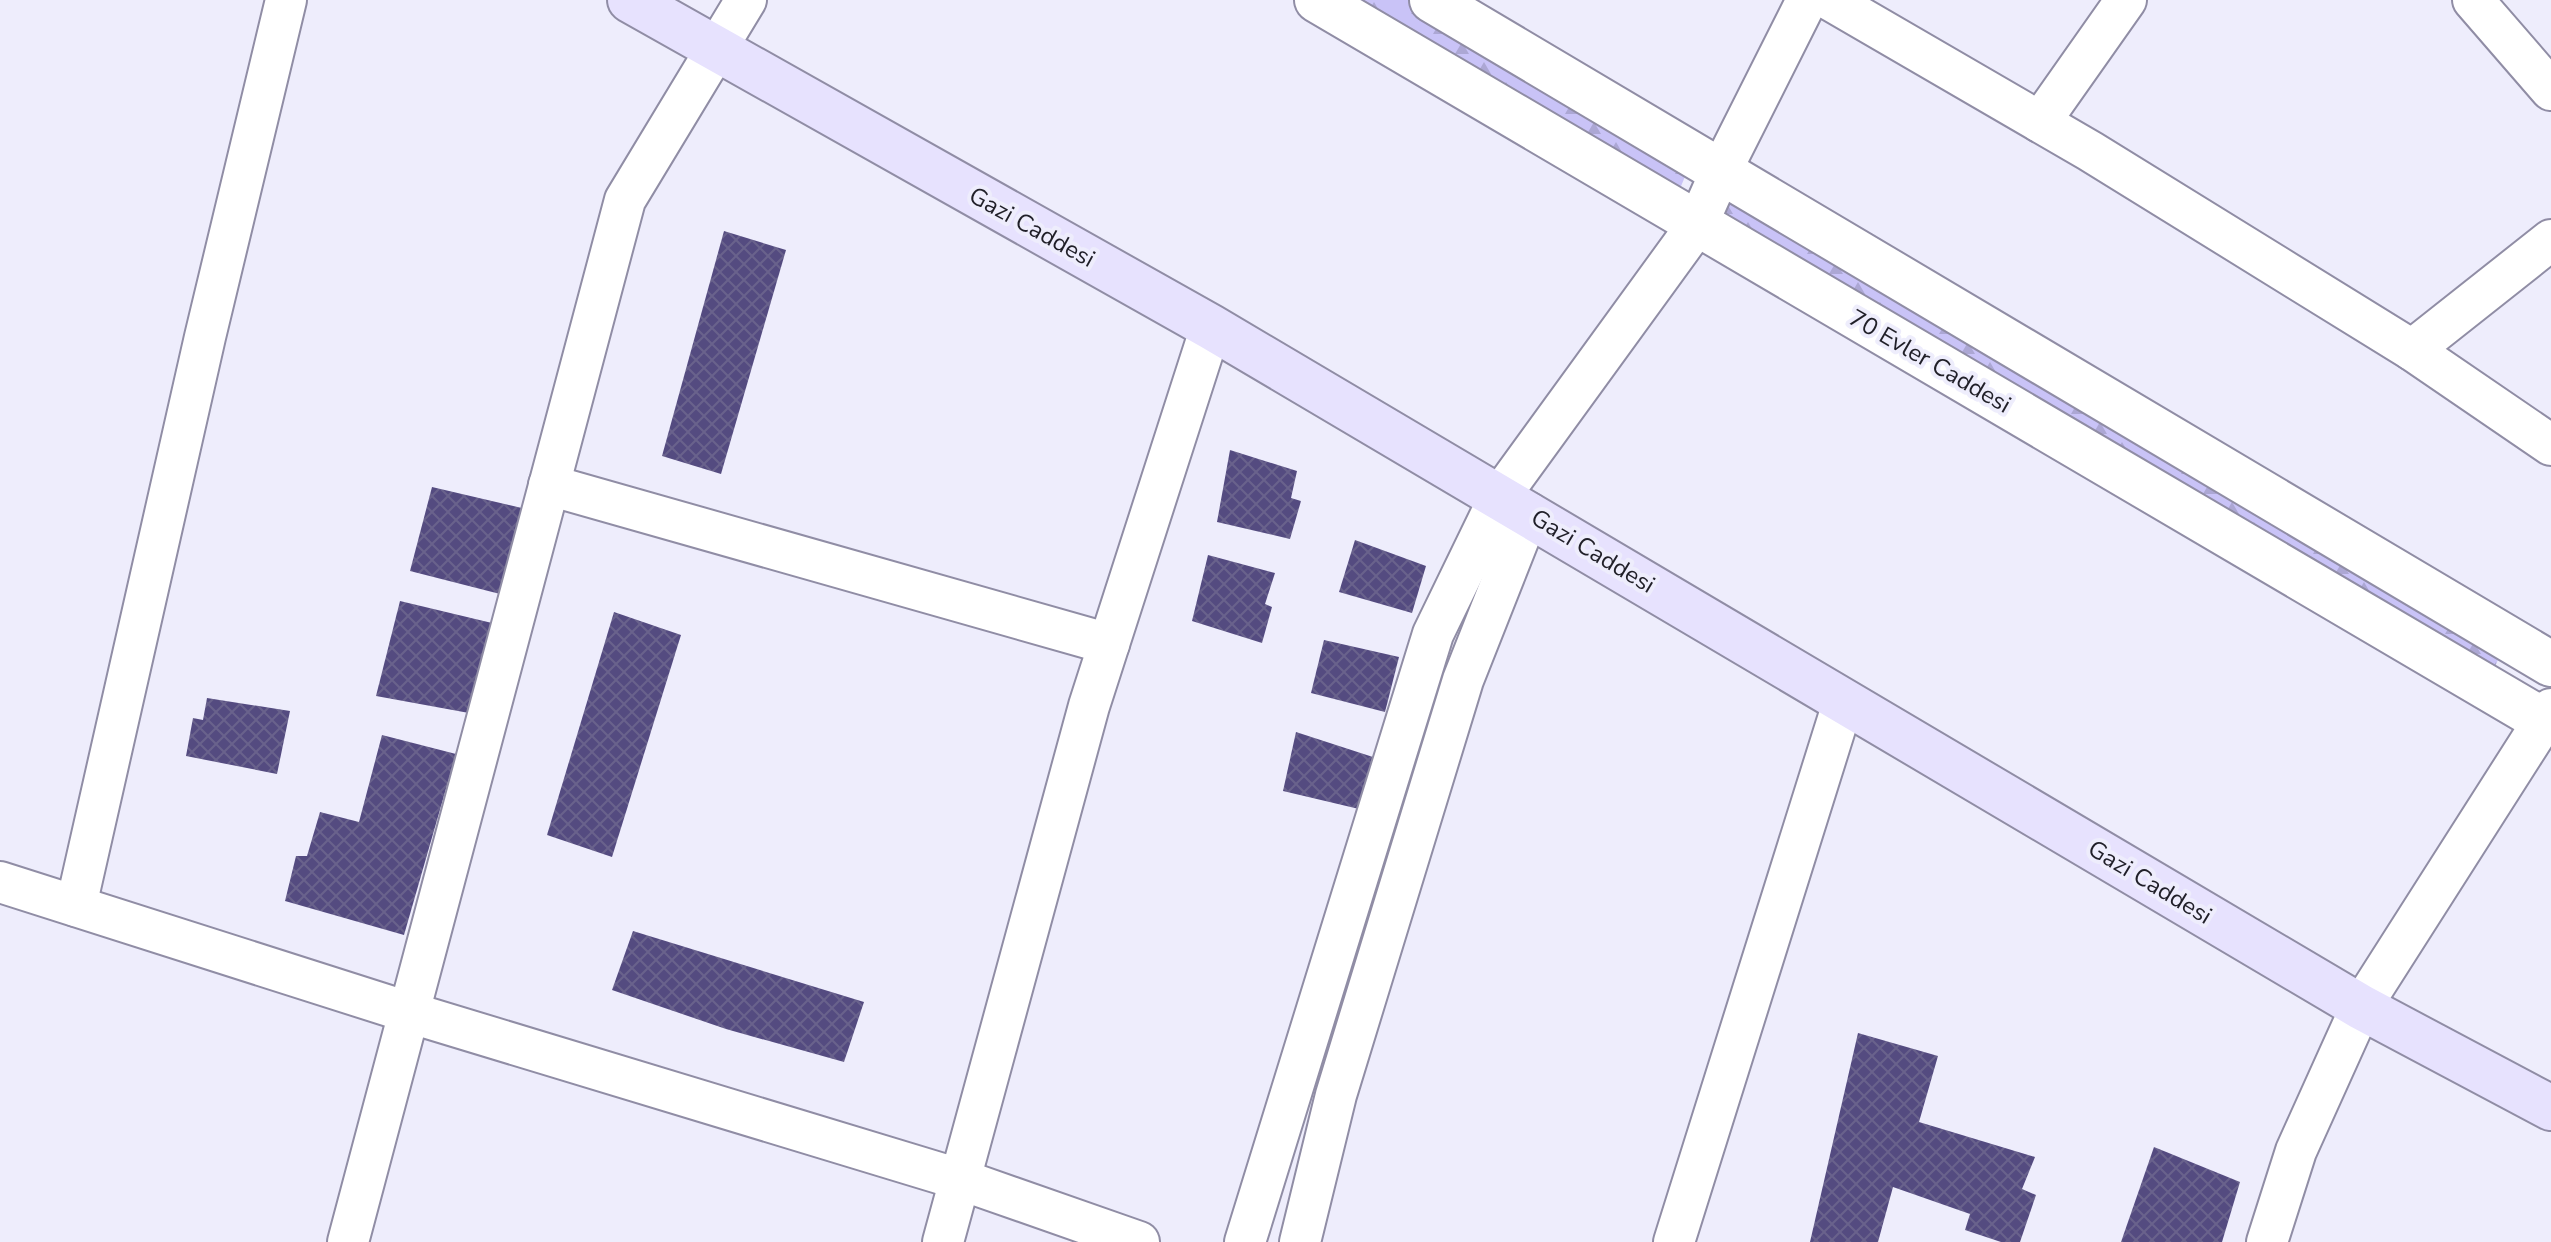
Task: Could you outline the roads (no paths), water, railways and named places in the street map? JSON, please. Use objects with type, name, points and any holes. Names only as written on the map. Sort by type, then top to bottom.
[{"type":"main road","name":"Gazi Caddesi","points":[[630,0],[1211,327],[2361,1007],[2551,1108]]},
{"type":"street","points":[[76,906],[205,337],[286,0]]},
{"type":"street","points":[[348,1242],[625,200],[746,0]]},
{"type":"street","name":"70 Evler Caddesi","points":[[1317,0],[1697,225],[2548,715]]},
{"type":"street","points":[[1432,0],[2551,664]]},
{"type":"street","points":[[1245,1242],[1433,634],[1514,504],[1697,225],[1807,0]]},
{"type":"street","points":[[1830,0],[2040,122],[2412,350],[2551,445]]},
{"type":"street","points":[[2040,122],[2126,0]]},
{"type":"street","points":[[2473,0],[2551,90]]},
{"type":"street","points":[[2412,350],[2551,240]]},
{"type":"street","points":[[943,1242],[1089,706],[1211,327]]},
{"type":"street","points":[[549,485],[1109,644]]},
{"type":"street","points":[[1300,1242],[1336,1095],[1514,504]]},
{"type":"street","points":[[1674,1242],[1844,700]]},
{"type":"street","points":[[2267,1242],[2296,1151],[2361,1007],[2548,715]]},
{"type":"street","points":[[0,882],[408,1012],[962,1180],[1139,1242]]}]
